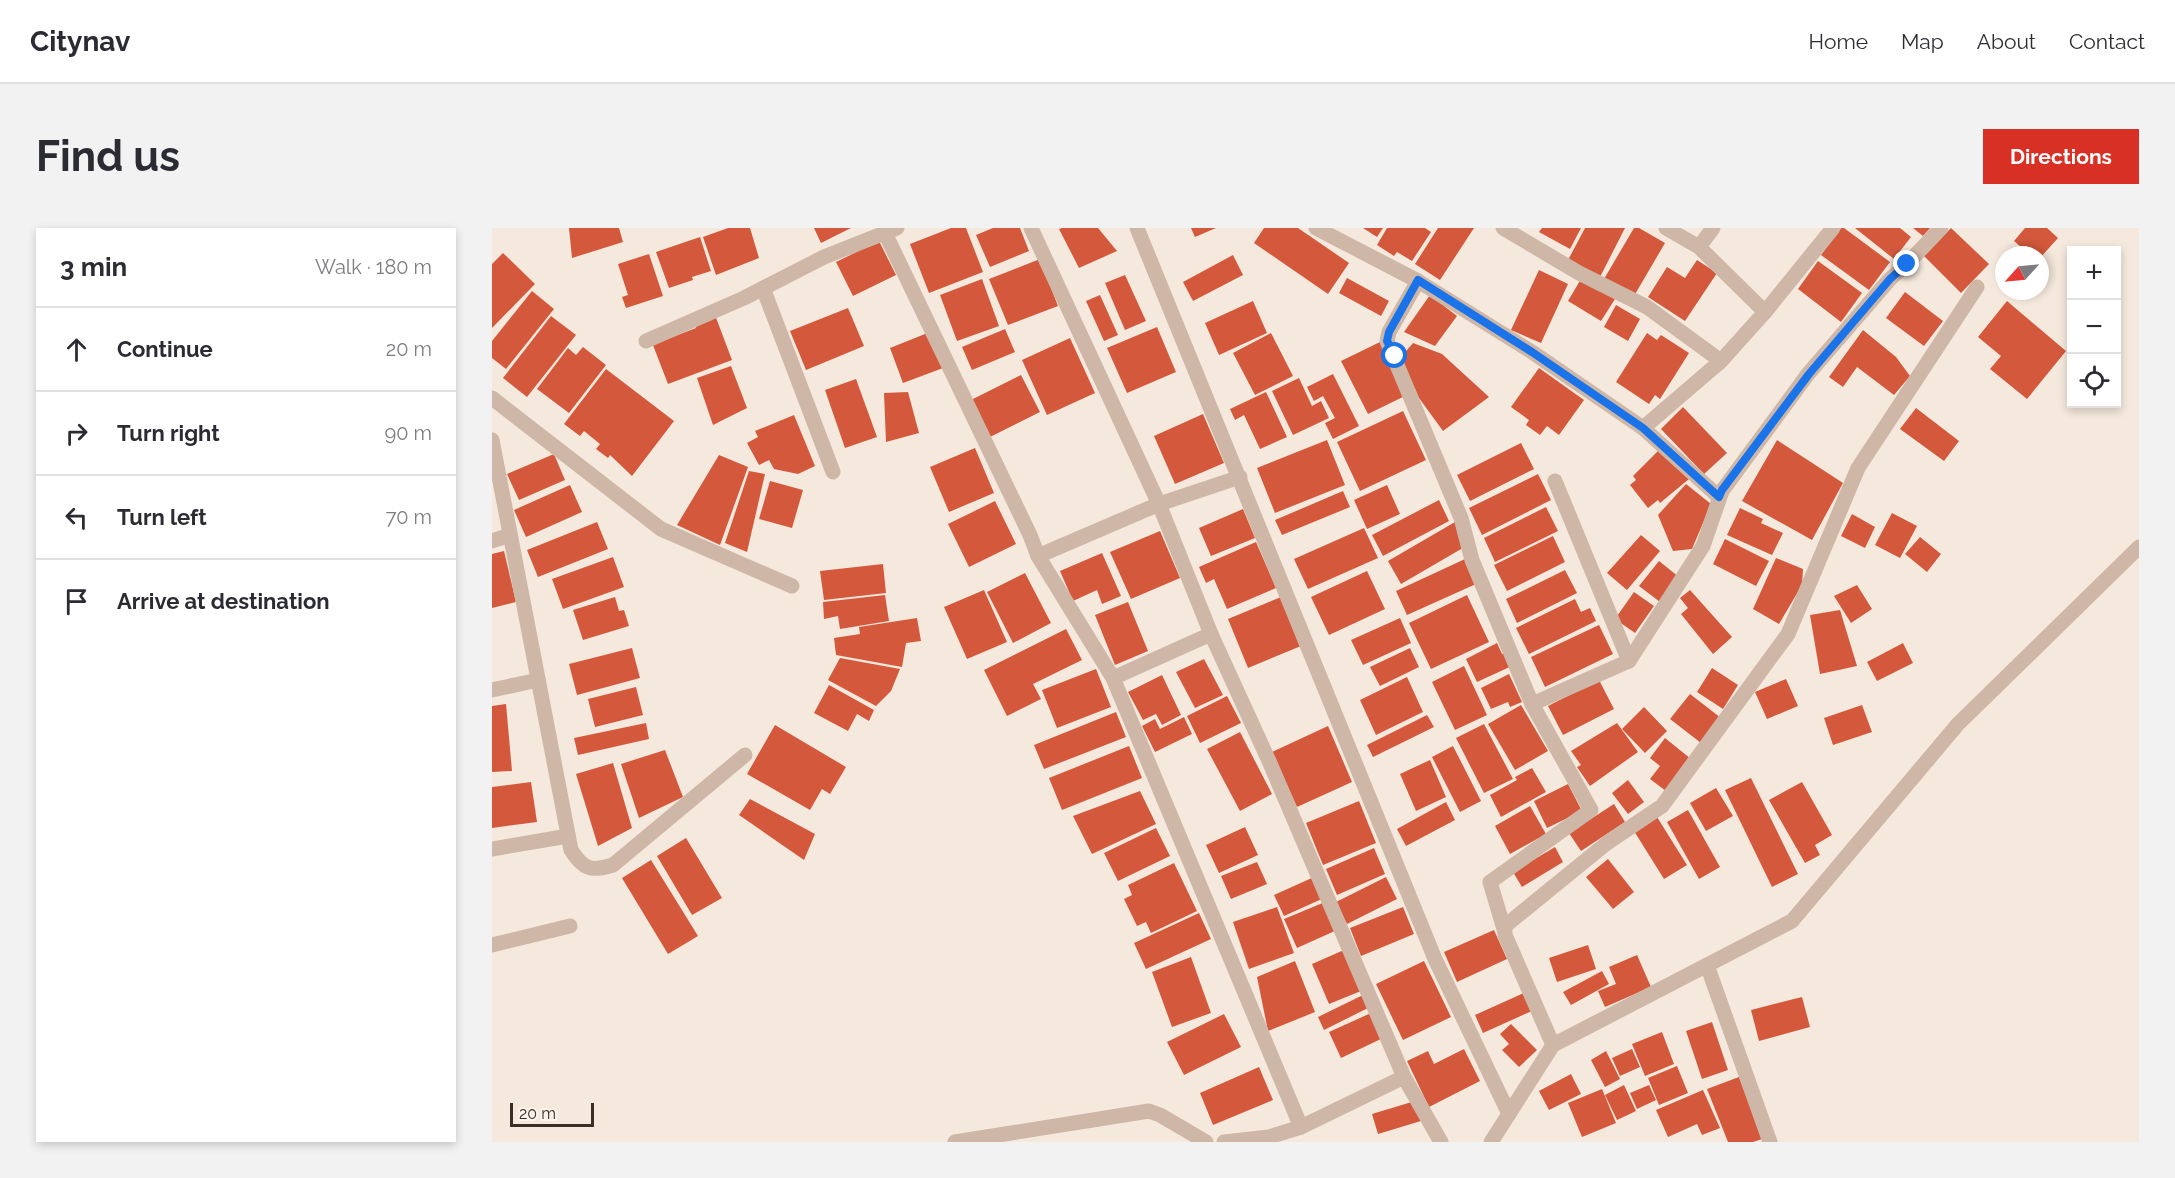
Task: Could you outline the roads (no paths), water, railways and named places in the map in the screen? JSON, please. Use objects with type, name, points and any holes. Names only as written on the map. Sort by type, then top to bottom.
[{"type":"street","points":[[1031,228],[1159,504],[1211,634],[1269,761],[1404,1077],[1441,1142]]},
{"type":"street","points":[[1137,228],[1435,959],[1509,1114]]},
{"type":"street","points":[[1316,228],[1418,280],[1532,352],[1643,428],[1719,497]]},
{"type":"street","points":[[1503,228],[1579,273],[1647,307],[1721,361]]},
{"type":"street","points":[[1666,228],[1699,247],[1765,312]]},
{"type":"street","points":[[1699,247],[1713,228]]},
{"type":"street","points":[[1643,428],[1721,361],[1765,312],[1833,228]]},
{"type":"street","points":[[1532,704],[1629,661],[1704,546],[1722,490],[1809,374],[1890,279],[1941,228]]},
{"type":"street","points":[[646,341],[763,288],[824,257],[891,230],[1038,556],[1113,678],[1301,1127]]},
{"type":"street","points":[[1418,280],[1389,332],[1387,341],[1461,518],[1472,560],[1532,704],[1591,810],[1490,882],[1505,935],[1553,1045]]},
{"type":"street","points":[[1504,929],[1509,922],[1607,843],[1662,806],[1788,634],[1858,468],[1977,287]]},
{"type":"street","points":[[763,288],[833,472]]},
{"type":"street","points":[[492,398],[661,529],[792,586]]},
{"type":"street","points":[[492,440],[568,836],[571,850],[579,863],[590,869],[601,869],[613,865],[745,755]]},
{"type":"street","points":[[1038,556],[1159,504],[1240,477]]},
{"type":"street","points":[[1555,481],[1629,661]]},
{"type":"street","points":[[492,541],[510,535]]},
{"type":"street","points":[[1491,1142],[1553,1045],[1792,921],[1958,724],[2139,547]]},
{"type":"street","points":[[1113,678],[1211,634]]},
{"type":"street","points":[[492,690],[538,680]]},
{"type":"street","points":[[492,849],[568,836]]},
{"type":"street","points":[[492,945],[570,926]]},
{"type":"street","points":[[1707,965],[1770,1142]]},
{"type":"street","points":[[1224,1142],[1269,1137],[1301,1127],[1404,1077]]},
{"type":"street","points":[[955,1142],[1149,1111],[1160,1115],[1201,1141]]}]
